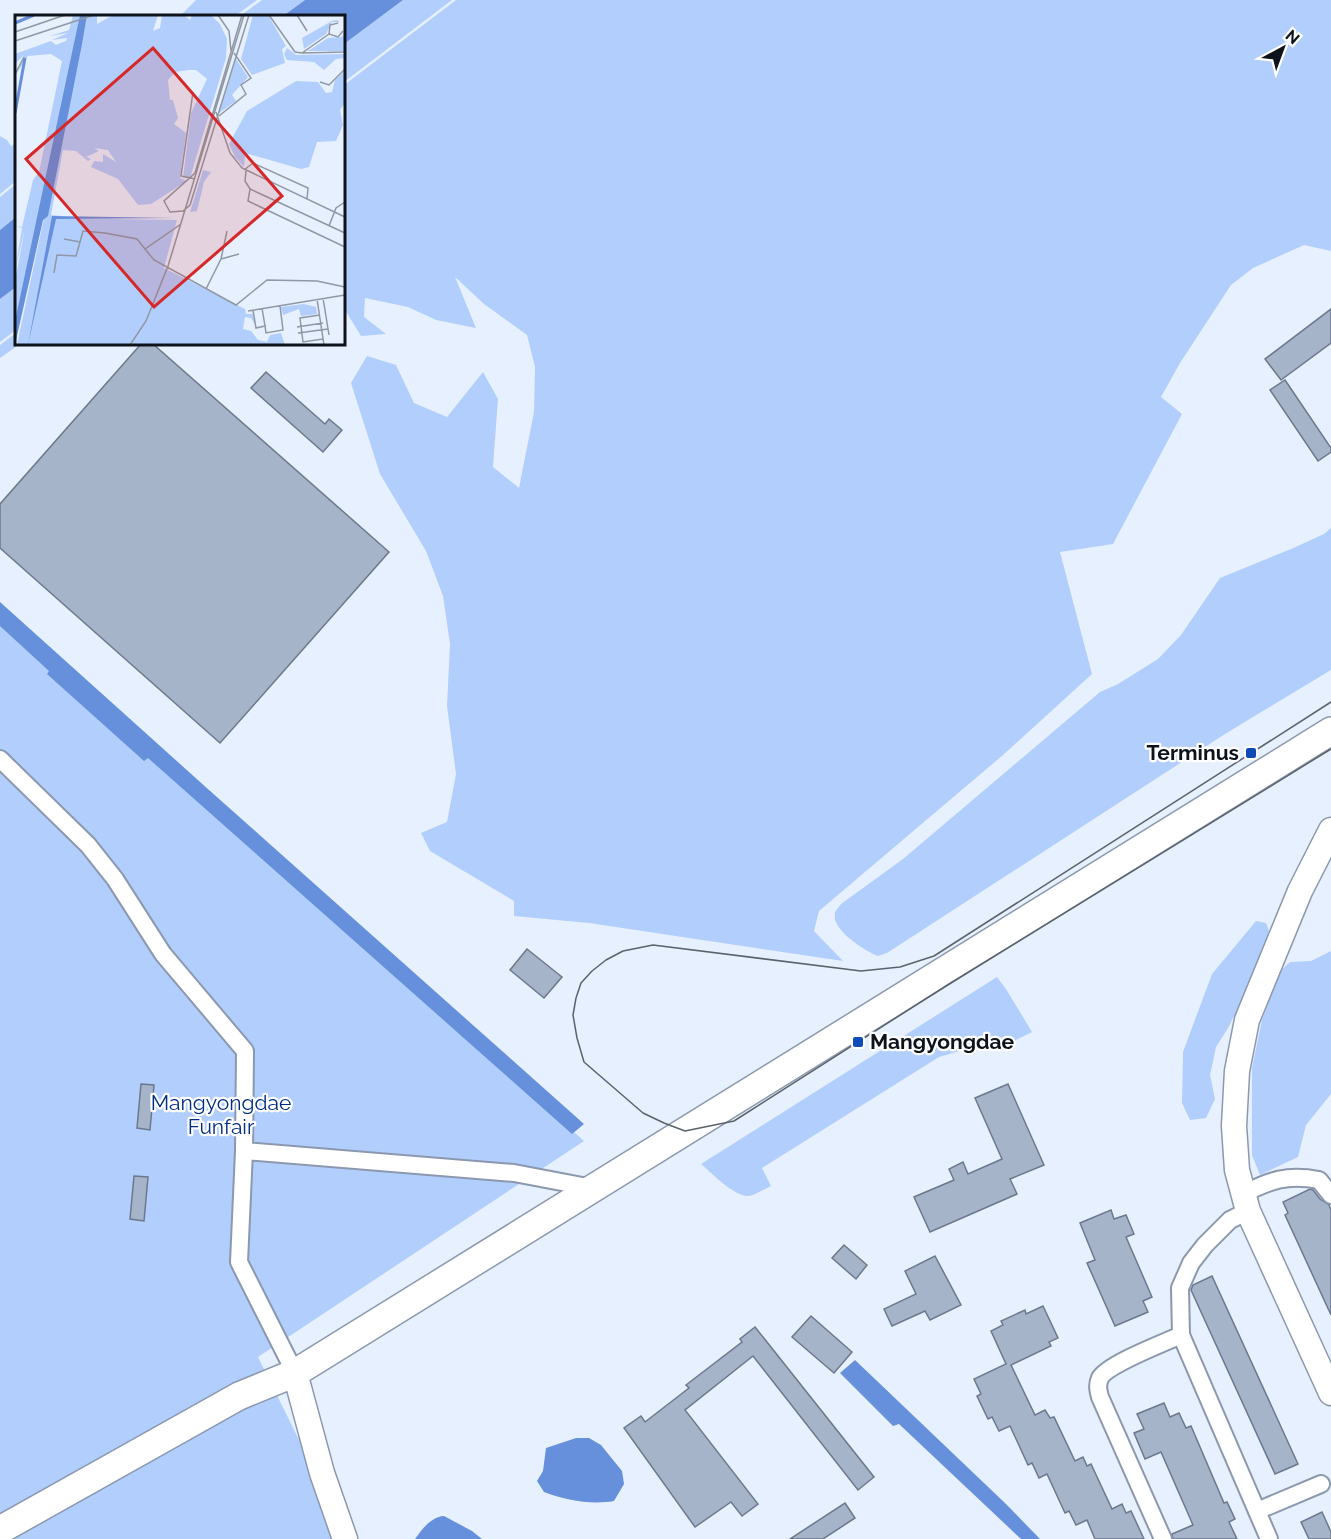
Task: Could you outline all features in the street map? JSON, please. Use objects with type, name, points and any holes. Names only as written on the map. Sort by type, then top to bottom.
[{"type":"main road","points":[[0,1530],[239,1396],[295,1373],[1331,731]]},
{"type":"street","points":[[0,759],[88,845],[115,879],[163,954],[245,1051],[244,1151],[239,1262],[295,1373],[322,1473],[345,1539]]},
{"type":"street","points":[[1331,830],[1300,891],[1247,1020],[1237,1071],[1234,1126],[1237,1170],[1246,1202],[1326,1368],[1331,1393]]},
{"type":"street","points":[[244,1151],[514,1173],[593,1188]]},
{"type":"street","points":[[1269,1539],[1181,1335],[1180,1288],[1191,1263],[1205,1245],[1267,1182],[1299,1176],[1318,1180],[1331,1195]]},
{"type":"street","points":[[1163,1539],[1097,1386],[1101,1377],[1111,1368],[1181,1335]]},
{"type":"street","points":[[1257,1511],[1321,1484]]},
{"type":"green space","points":[[196,0],[257,0],[236,15],[181,15]]},
{"type":"green space","points":[[262,0],[305,0],[284,15],[241,15]]},
{"type":"green space","points":[[403,0],[452,0],[345,81],[345,43]]},
{"type":"green space","points":[[456,0],[1331,0],[1331,251],[1304,245],[1253,268],[1231,285],[1180,363],[1161,397],[1182,414],[1113,544],[1060,552],[1092,674],[1003,755],[819,911],[814,931],[843,961],[589,923],[514,916],[514,901],[430,851],[421,833],[447,822],[456,774],[447,706],[450,644],[443,596],[426,551],[380,474],[351,383],[367,356],[396,365],[414,403],[447,417],[483,372],[498,399],[493,467],[519,488],[534,412],[535,367],[527,335],[484,304],[455,277],[476,328],[436,320],[408,307],[365,298],[364,317],[386,334],[361,336],[345,310],[345,84]]},
{"type":"green space","points":[[0,136],[11,146],[15,144],[15,182],[0,194]]},
{"type":"green space","points":[[15,185],[15,218],[0,230],[0,197]]},
{"type":"green space","points":[[15,288],[15,331],[0,342],[0,299]]},
{"type":"green space","points":[[15,334],[15,345],[19,345],[0,358],[0,345]]},
{"type":"green space","points":[[1331,528],[1331,670],[1225,734],[887,953],[878,956],[873,954],[843,932],[835,921],[835,912],[841,904],[903,859],[1100,692],[1118,684],[1158,659],[1181,635],[1220,578],[1291,549],[1324,534]]},
{"type":"green space","name":"Mangyongdae Funfair","points":[[0,621],[584,1141],[258,1357],[309,1460],[336,1539],[0,1539]]},
{"type":"green space","points":[[1256,921],[1266,923],[1270,934],[1238,1008],[1216,1047],[1210,1075],[1215,1099],[1206,1118],[1190,1120],[1182,1103],[1183,1052],[1212,974]]},
{"type":"green space","points":[[1331,951],[1331,1094],[1306,1125],[1298,1157],[1260,1175],[1252,1155],[1252,1068],[1262,1020],[1280,971],[1290,962],[1311,961]]},
{"type":"green space","points":[[997,977],[1032,1032],[1006,1045],[1001,1039],[939,1057],[762,1168],[771,1186],[749,1196],[737,1193],[701,1164]]},
{"type":"water","points":[[305,0],[403,0],[345,43],[345,15],[284,15]]},
{"type":"water","points":[[15,218],[15,288],[0,299],[0,230]]},
{"type":"water","points":[[0,602],[584,1124],[572,1134],[148,758],[144,761],[47,674],[49,671],[0,626]]},
{"type":"water","points":[[855,1360],[1040,1539],[1021,1539],[899,1424],[893,1426],[840,1373]]},
{"type":"water","points":[[576,1438],[589,1438],[601,1445],[622,1471],[624,1484],[614,1501],[587,1502],[561,1497],[544,1492],[537,1481],[543,1471],[546,1448]]},
{"type":"water","points":[[444,1516],[482,1539],[415,1539],[431,1521]]},
{"type":"building","points":[[1331,309],[1331,343],[1281,380],[1265,359]]},
{"type":"building","points":[[140,345],[154,345],[389,552],[220,743],[0,548],[0,504]]},
{"type":"building","points":[[266,372],[325,424],[329,419],[342,430],[323,452],[251,388]]},
{"type":"building","points":[[1285,380],[1331,448],[1331,452],[1318,461],[1270,390]]},
{"type":"building","points":[[527,949],[562,977],[544,998],[510,970]]},
{"type":"building","points":[[141,1084],[154,1085],[150,1130],[137,1128]]},
{"type":"building","points":[[1008,1084],[1044,1165],[1010,1179],[1017,1194],[930,1232],[914,1197],[954,1180],[949,1169],[963,1162],[968,1174],[1002,1159],[975,1098]]},
{"type":"building","points":[[134,1176],[148,1177],[144,1221],[130,1219]]},
{"type":"building","points":[[1310,1189],[1329,1205],[1331,1210],[1331,1315],[1285,1215],[1288,1213],[1283,1202]]},
{"type":"building","points":[[1111,1210],[1114,1219],[1126,1215],[1134,1234],[1126,1237],[1152,1297],[1143,1301],[1148,1312],[1115,1326],[1087,1263],[1095,1260],[1080,1223]]},
{"type":"building","points":[[844,1245],[867,1265],[856,1279],[832,1258]]},
{"type":"building","points":[[935,1256],[961,1305],[930,1320],[925,1311],[892,1326],[884,1309],[916,1294],[905,1271]]},
{"type":"building","points":[[1212,1276],[1298,1464],[1275,1474],[1191,1290],[1193,1285]]},
{"type":"building","points":[[1043,1306],[1058,1338],[1049,1342],[1051,1346],[1011,1365],[1035,1415],[1045,1410],[1050,1418],[1054,1417],[1075,1461],[1083,1457],[1087,1466],[1091,1464],[1112,1509],[1122,1504],[1126,1513],[1131,1511],[1144,1539],[1095,1539],[1087,1520],[1076,1525],[1069,1511],[1065,1513],[1047,1474],[1039,1478],[1032,1463],[1028,1465],[1010,1426],[999,1431],[992,1417],[988,1419],[977,1396],[981,1394],[974,1379],[1006,1364],[991,1331],[1003,1325],[1001,1321],[1025,1310],[1026,1314]]},
{"type":"building","points":[[811,1316],[852,1352],[834,1373],[792,1337]]},
{"type":"building","points":[[755,1327],[874,1477],[858,1490],[753,1356],[685,1410],[758,1504],[742,1516],[731,1502],[695,1527],[624,1428],[641,1416],[645,1422],[689,1388],[686,1385],[742,1342],[740,1339]]},
{"type":"building","points":[[1164,1403],[1170,1417],[1179,1413],[1186,1428],[1191,1426],[1224,1503],[1227,1502],[1235,1519],[1229,1522],[1237,1539],[1173,1539],[1172,1534],[1193,1525],[1161,1452],[1145,1459],[1134,1433],[1144,1429],[1137,1414]]},
{"type":"building","points":[[845,1503],[855,1518],[823,1539],[790,1539]]},
{"type":"building","points":[[1322,1512],[1331,1532],[1331,1539],[1309,1539],[1301,1522]]},
{"type":"tram line","points":[[1331,702],[934,956],[900,967],[861,971],[653,945],[623,951],[606,960],[581,983],[573,1015],[584,1062],[643,1113],[664,1123],[685,1131],[734,1121],[949,984],[1331,749]]},
{"type":"place","name":"Terminus","points":[[1251,753]]},
{"type":"place","name":"Mangyongdae","points":[[858,1042]]}]
